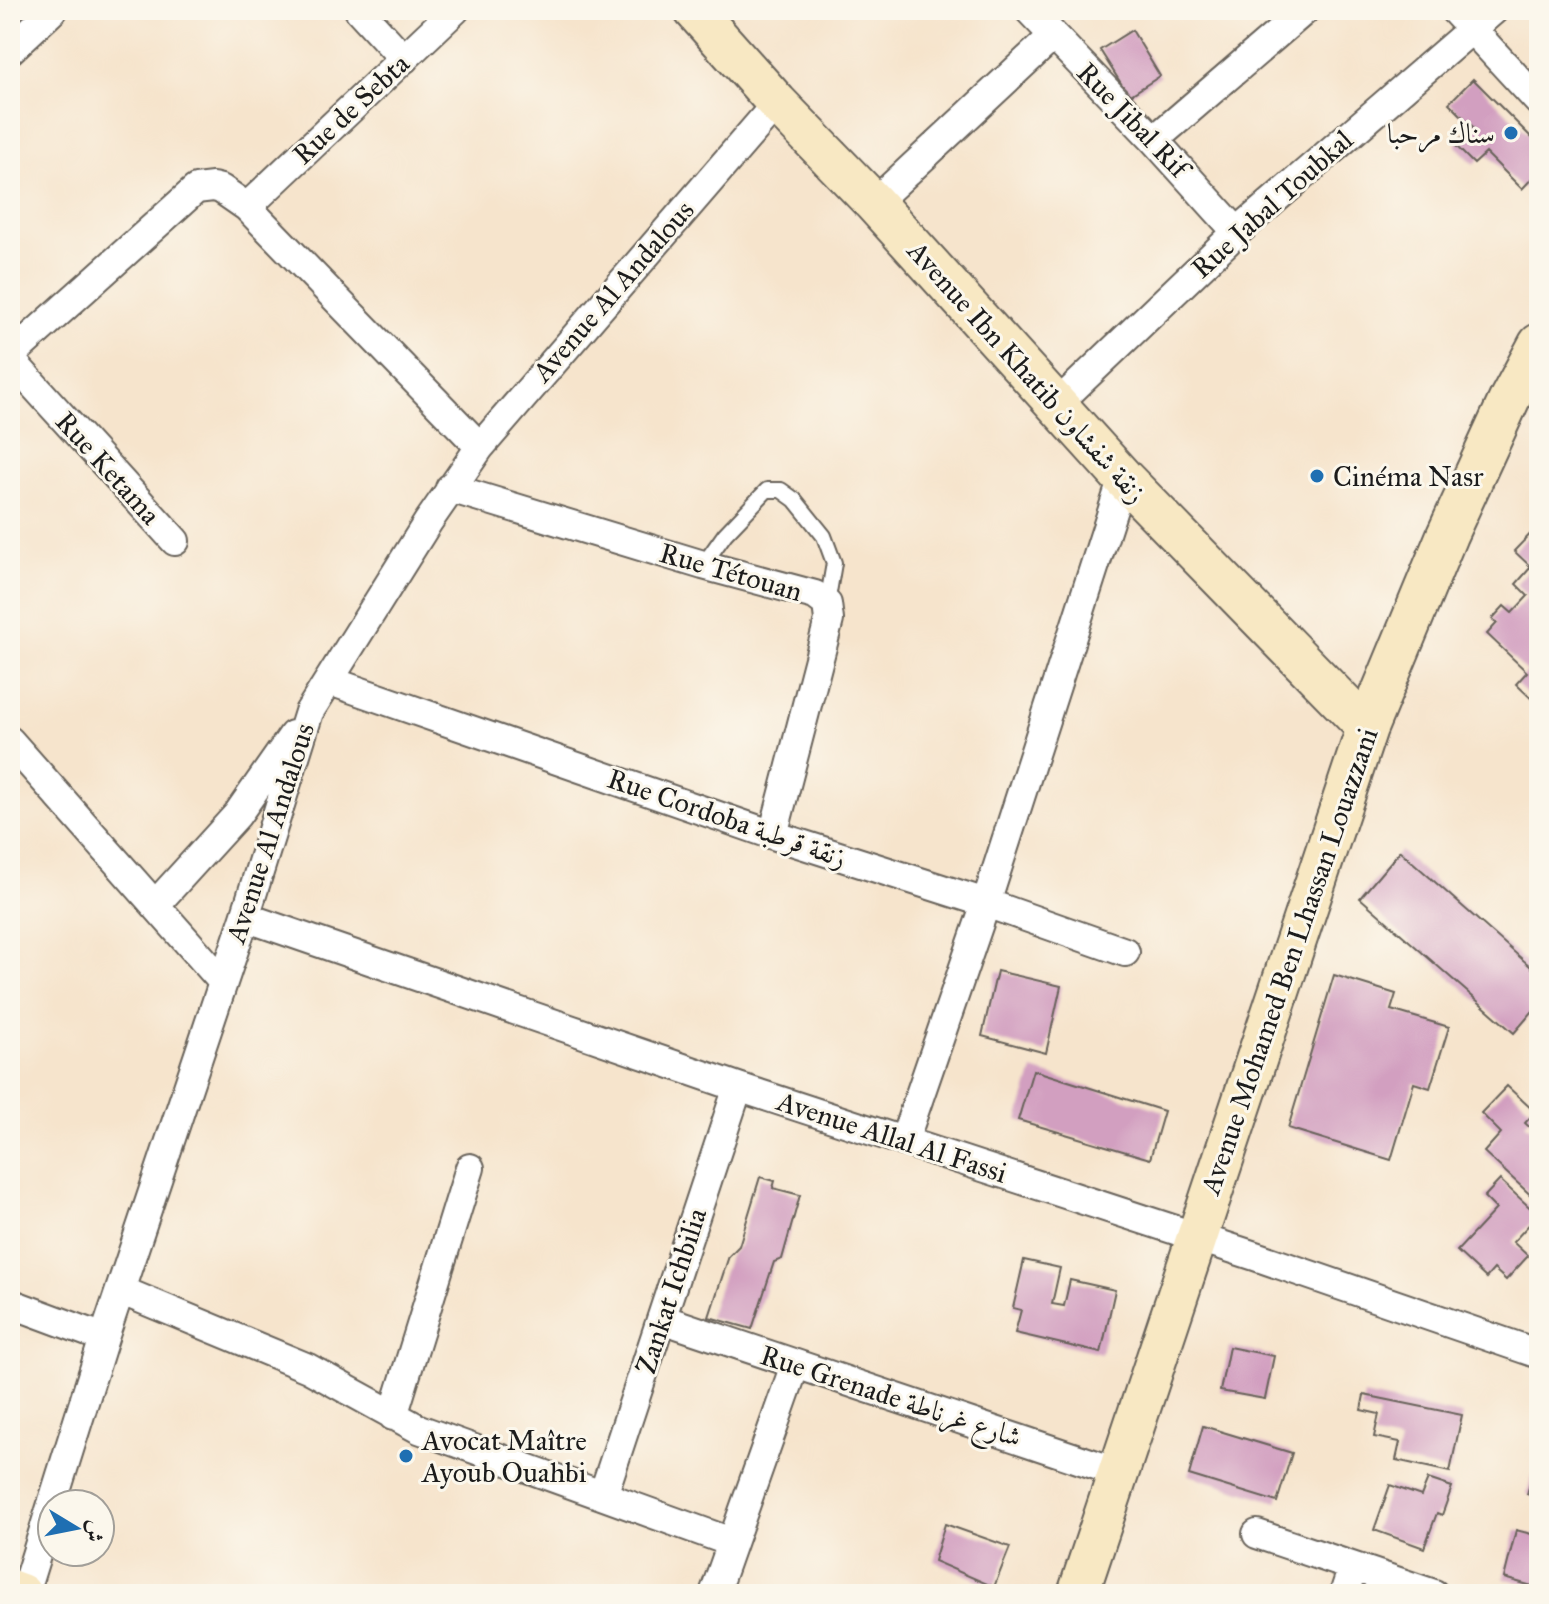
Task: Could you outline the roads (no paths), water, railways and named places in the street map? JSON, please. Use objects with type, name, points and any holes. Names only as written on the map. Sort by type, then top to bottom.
[{"type":"street","points":[[10,50],[53,10]]},
{"type":"street","points":[[359,10],[404,59]]},
{"type":"street","name":"Rue de Sebta","points":[[247,207],[455,10]]},
{"type":"street","name":"Avenue Ibn Khatib زنقة شفشاون","points":[[694,10],[1123,478],[1367,728]]},
{"type":"street","name":"Rue Jibal Rif","points":[[1029,10],[1237,232]]},
{"type":"street","points":[[1154,140],[1305,10]]},
{"type":"street","name":"Rue Jabal Toubkal","points":[[1056,405],[1463,20],[1494,10]]},
{"type":"street","points":[[1463,20],[1539,102]]},
{"type":"street","points":[[874,203],[1053,36]]},
{"type":"street","name":"Avenue Al Andalous","points":[[57,1488],[245,917],[309,712],[450,488],[480,447],[777,103]]},
{"type":"street","points":[[10,358],[196,189],[213,187],[247,207],[480,447]]},
{"type":"street","name":"Avenue Mohamed Ben Lhassan Louazzani","points":[[1078,1594],[1367,728],[1447,535],[1510,398],[1539,344]]},
{"type":"street","name":"Rue Ketama","points":[[10,358],[175,541]]},
{"type":"street","points":[[904,1141],[986,903],[1123,478]]},
{"type":"street","name":"Rue Tétouan","points":[[450,488],[703,565],[815,595],[827,604],[829,620],[773,835]]},
{"type":"street","name":"Rue Cordoba زنقة قرطبة","points":[[330,681],[773,835],[986,903],[1125,952]]},
{"type":"street","points":[[155,905],[237,815],[309,712]]},
{"type":"street","points":[[10,741],[222,981]]},
{"type":"street","name":"Avenue Allal Al Fassi","points":[[245,917],[738,1087],[1539,1354]]},
{"type":"street","name":"Zankat Ichbilia","points":[[603,1495],[738,1087]]},
{"type":"street","points":[[393,1416],[470,1168]]},
{"type":"street","points":[[120,1290],[308,1368],[393,1416],[456,1444],[731,1542]]},
{"type":"street","points":[[10,1303],[104,1338]]},
{"type":"street","name":"Rue Grenade شارع غرناطة","points":[[662,1319],[1120,1473]]},
{"type":"street","points":[[714,1594],[795,1365]]},
{"type":"street","points":[[1257,1534],[1434,1594]]},
{"type":"street","name":"Avenue Al Andalous","points":[[23,1594],[36,1554]]},
{"type":"street","points":[[1344,1594],[1353,1567]]},
{"type":"street","points":[[10,1590],[23,1594]]},
{"type":"lane","points":[[703,565],[725,534],[767,490],[781,490],[795,500],[824,536],[834,563],[827,604]]},
{"type":"place","name":"سناك مرحبا","points":[[1511,133]]},
{"type":"place","name":"Cinéma Nasr","points":[[1317,476]]},
{"type":"place","name":"Avocat Maître Ayoub Ouahbi","points":[[406,1456]]}]
